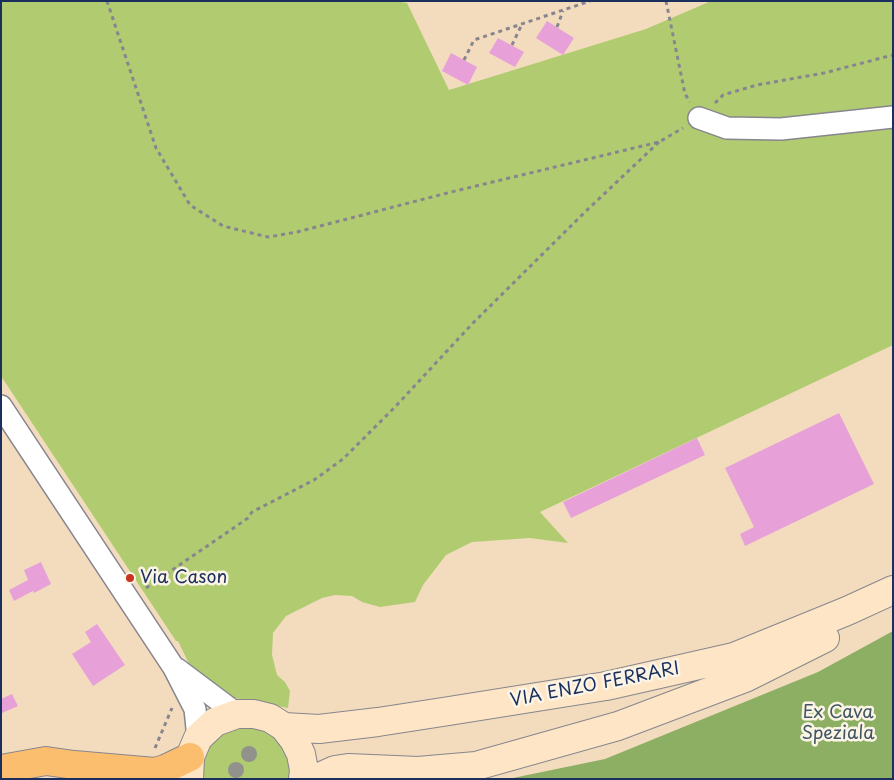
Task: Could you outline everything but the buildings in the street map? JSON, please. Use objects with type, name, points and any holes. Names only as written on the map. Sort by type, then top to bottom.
[{"type":"highway","points":[[1,768],[46,761],[155,772],[192,758]]},
{"type":"main road","name":"VIA ENZO FERRARI","points":[[284,728],[319,729],[449,711],[606,686],[734,657],[893,590]]},
{"type":"main road","name":"VIA ENZO FERRARI","points":[[315,779],[335,770],[348,768],[418,771],[476,766],[618,726],[746,678],[867,617],[893,601]]},
{"type":"main road","points":[[192,758],[215,722],[237,714],[254,714],[270,718],[284,728],[294,740],[301,754],[304,770],[303,779]]},
{"type":"street","points":[[699,118],[727,128],[781,129],[893,118]]},
{"type":"street","points":[[1,406],[174,668],[194,709],[192,758]]},
{"type":"street","points":[[174,668],[237,714]]},
{"type":"path","points":[[107,1],[156,148],[190,205],[223,226],[268,237],[297,232],[450,192],[660,142]]},
{"type":"path","points":[[464,60],[474,40],[590,1]]},
{"type":"path","points":[[666,1],[685,94],[699,118]]},
{"type":"path","points":[[557,27],[564,10]]},
{"type":"path","points":[[512,45],[523,24]]},
{"type":"path","points":[[130,600],[248,518],[252,512],[314,480],[343,459],[395,407],[473,322],[584,213],[660,142],[699,118],[723,96],[757,85],[824,73],[893,55]]},
{"type":"path","points":[[154,750],[172,707]]},
{"type":"green space","points":[[1,1],[396,1],[407,3],[449,90],[646,29],[711,1],[893,1],[893,345],[540,512],[568,543],[530,538],[472,542],[446,555],[423,585],[415,602],[380,607],[362,602],[352,596],[335,595],[322,598],[286,616],[273,633],[272,655],[277,675],[285,682],[290,691],[288,708],[224,696],[190,666],[178,641],[176,641],[1,376]]},
{"type":"green space","name":"Ex Cava Speziala","points":[[893,631],[893,779],[508,779],[605,759],[818,672]]},
{"type":"green space","points":[[241,724],[274,732],[291,762],[290,779],[205,779],[203,763],[212,741],[220,733]]},
{"type":"place","name":"Via Cason","points":[[130,578]]}]
